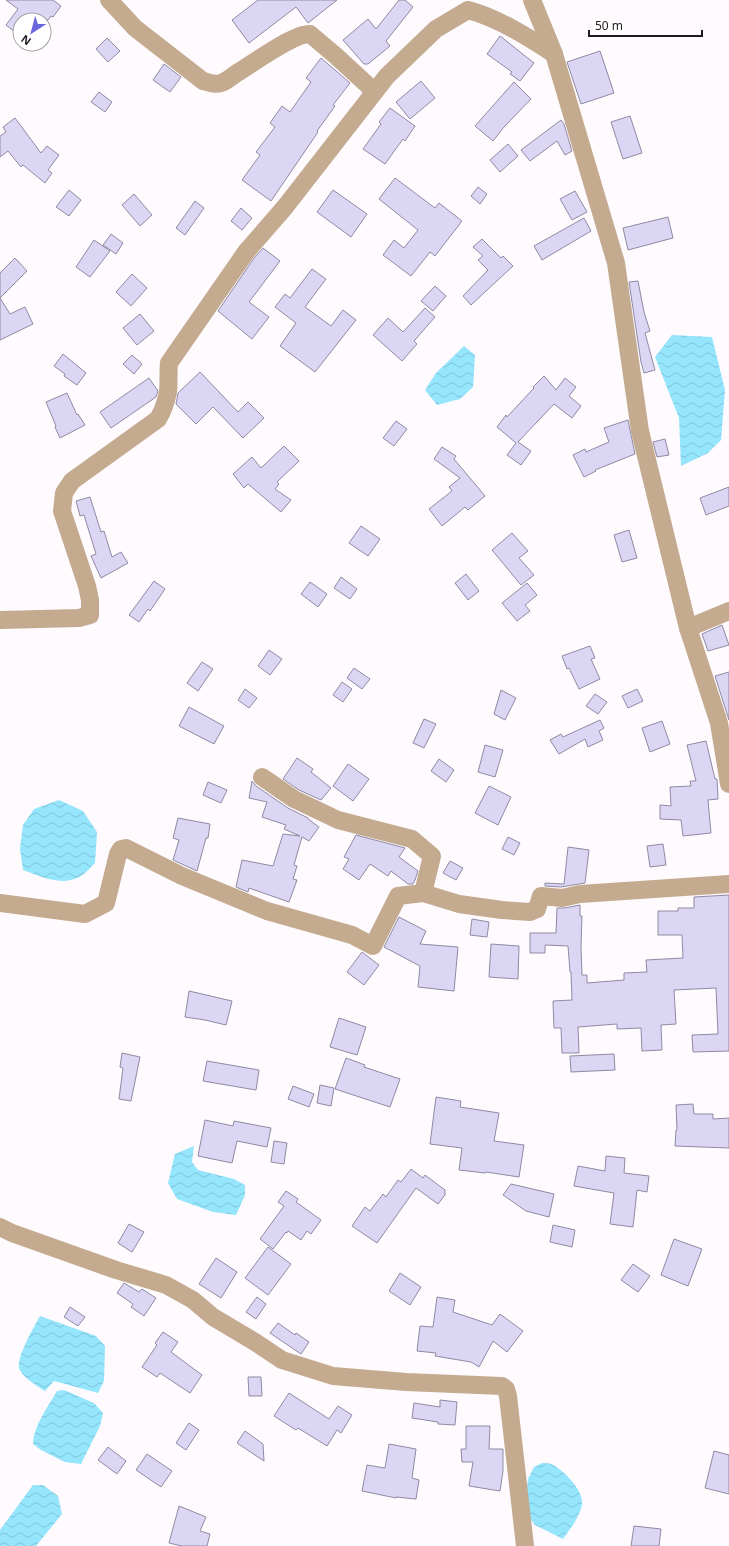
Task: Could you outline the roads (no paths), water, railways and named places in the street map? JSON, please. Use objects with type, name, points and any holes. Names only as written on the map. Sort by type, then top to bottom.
[{"type":"street","points":[[109,0],[135,28],[203,81],[212,84],[222,83],[298,36],[310,34],[374,91]]},
{"type":"street","points":[[532,0],[554,54],[616,263],[640,431],[688,628],[719,723],[729,784]]},
{"type":"street","points":[[0,620],[79,618],[90,615],[90,600],[87,586],[62,511],[64,493],[72,481],[158,419],[164,408],[168,391],[167,375],[169,363],[246,252],[285,207],[387,76],[436,29],[468,10],[482,14],[525,35],[554,54]]},
{"type":"street","points":[[688,628],[729,611]]},
{"type":"street","points":[[262,777],[294,799],[338,820],[412,839],[432,856],[423,893]]},
{"type":"street","points":[[0,903],[85,914],[106,903],[118,854],[121,849],[126,848],[182,876],[267,911],[352,935],[373,946],[398,896],[423,893],[459,904],[530,912],[537,909],[541,896],[562,898],[580,894],[729,884]]},
{"type":"street","points":[[0,1227],[12,1233],[116,1270],[166,1285],[193,1300],[213,1317],[282,1360],[296,1365],[332,1376],[406,1382],[502,1386],[506,1389],[508,1396],[524,1546]]},
{"type":"water","points":[[672,335],[712,337],[725,390],[721,440],[708,453],[681,466],[679,418],[655,357]]},
{"type":"water","points":[[464,346],[475,355],[473,387],[460,399],[437,405],[425,390],[436,373]]},
{"type":"water","points":[[59,800],[83,811],[97,832],[95,863],[81,876],[67,881],[52,880],[23,870],[20,849],[23,825],[34,809]]},
{"type":"water","points":[[194,1146],[192,1162],[198,1170],[234,1179],[245,1185],[245,1195],[236,1215],[213,1212],[177,1199],[168,1183],[175,1154]]},
{"type":"water","points":[[40,1316],[96,1336],[105,1346],[104,1381],[98,1393],[54,1381],[45,1391],[30,1381],[20,1371],[19,1363],[26,1342]]},
{"type":"water","points":[[64,1390],[94,1403],[103,1413],[100,1426],[81,1464],[65,1462],[41,1450],[33,1444],[36,1430],[46,1410],[57,1391]]},
{"type":"water","points":[[542,1463],[550,1464],[567,1475],[580,1493],[582,1499],[579,1514],[563,1539],[535,1525],[524,1511],[528,1479],[534,1467]]},
{"type":"water","points":[[33,1485],[43,1485],[58,1496],[62,1514],[36,1546],[0,1546],[0,1530]]}]
